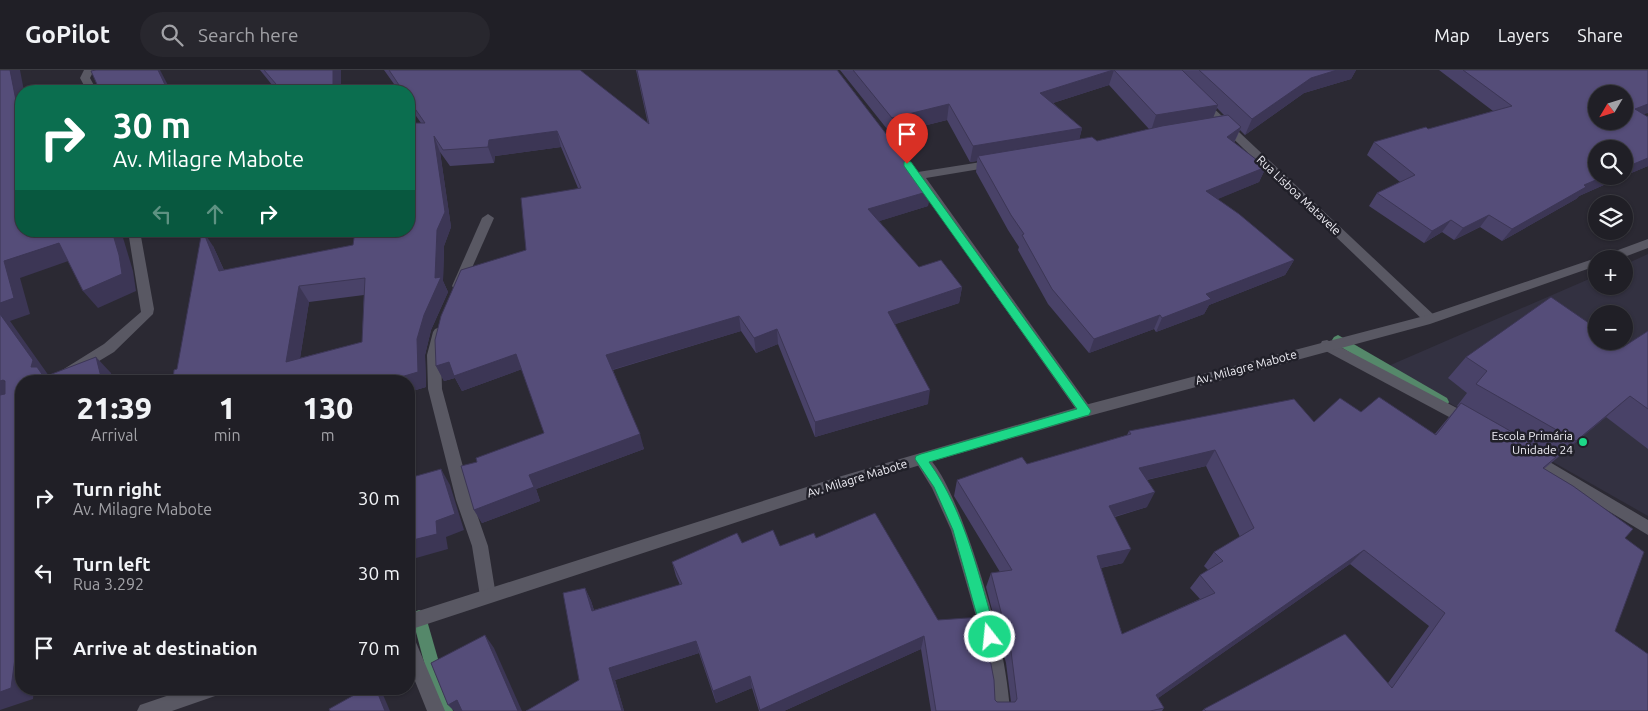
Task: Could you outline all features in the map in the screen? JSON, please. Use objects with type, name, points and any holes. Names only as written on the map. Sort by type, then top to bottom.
[{"type":"street","points":[[88,85],[84,78],[88,72],[94,70]]},
{"type":"street","name":"Rua Lisboa Matavele","points":[[1196,97],[1219,125],[1430,319]]},
{"type":"street","points":[[1010,161],[915,173],[1085,411]]},
{"type":"street","points":[[454,298],[488,218]]},
{"type":"street","points":[[66,375],[109,348],[147,314],[148,309],[135,237]]},
{"type":"street","points":[[1630,250],[1648,243]]},
{"type":"street","name":"Av. Milagre Mabote","points":[[415,620],[835,484],[1085,411],[1430,319],[1588,265]]},
{"type":"street","points":[[444,323],[434,355],[435,389],[464,500],[480,546],[488,596]]},
{"type":"street","points":[[1327,345],[1428,398],[1478,427]]},
{"type":"street","points":[[1520,451],[1648,528]]},
{"type":"street","points":[[921,459],[938,484],[959,530],[990,637],[1000,692],[1001,711]]},
{"type":"street","points":[[415,660],[436,711]]},
{"type":"street","points":[[146,711],[194,695]]},
{"type":"shaded area","name":"Escola Primária Unidade 24","points":[[1648,254],[1648,516],[1386,367],[1588,279],[1588,295],[1633,295],[1633,261]]},
{"type":"building","points":[[0,70],[10,70],[15,95],[15,237],[114,237],[122,274],[83,291],[59,243],[4,261],[14,298],[0,303]]},
{"type":"building","points":[[158,70],[165,85],[97,85],[91,71]]},
{"type":"building","points":[[264,70],[333,70],[333,85],[277,85]]},
{"type":"building","points":[[389,70],[580,70],[649,124],[637,70],[837,70],[930,191],[868,209],[919,267],[941,260],[962,287],[888,312],[930,390],[815,422],[777,329],[754,338],[739,316],[606,355],[640,434],[529,475],[534,487],[474,510],[461,466],[477,462],[476,458],[544,433],[516,354],[454,376],[449,362],[436,366],[435,340],[441,316],[461,270],[526,250],[521,198],[581,188],[557,131],[489,140],[488,147],[443,150],[434,136],[445,212],[437,230],[435,278],[441,277],[424,315],[417,339],[418,372],[408,375],[174,375],[174,370],[177,369],[201,237],[205,237],[219,271],[353,245],[354,237],[415,237],[415,123],[425,123],[415,109],[415,85],[399,85]],"holes":[[[365,278],[362,342],[286,362],[299,286]]]},
{"type":"building","points":[[853,70],[1113,70],[1040,93],[1082,128],[973,146],[949,104],[892,118]]},
{"type":"building","points":[[1114,70],[1182,70],[1218,105],[1156,115]]},
{"type":"building","points":[[1199,70],[1337,70],[1311,78],[1252,119]]},
{"type":"building","points":[[1463,70],[1648,70],[1648,104],[1635,109],[1648,117],[1648,158],[1633,164],[1633,140],[1588,140],[1588,183],[1584,185],[1586,187],[1512,229],[1489,215],[1463,228],[1451,220],[1432,231],[1377,193],[1415,175],[1374,142],[1426,127],[1428,129],[1512,106]]},
{"type":"building","points":[[1228,115],[1241,127],[1227,137],[1266,167],[1206,191],[1239,214],[1294,260],[1206,294],[1211,299],[1162,318],[1160,315],[1094,339],[1052,289],[1022,235],[1024,234],[1011,215],[978,156],[1092,137],[1097,141],[1162,126]]},
{"type":"building","points":[[1551,297],[1588,322],[1588,350],[1633,350],[1633,341],[1648,331],[1648,409],[1630,396],[1576,441],[1476,384],[1487,371],[1466,357]]},
{"type":"building","points":[[0,314],[33,360],[31,367],[37,367],[43,375],[15,375],[15,658],[11,688],[0,692],[0,395],[5,394],[5,381],[0,381]]},
{"type":"building","points":[[96,357],[100,375],[49,375]]},
{"type":"building","points":[[1379,397],[1436,435],[1461,403],[1556,457],[1543,468],[1573,486],[1633,529],[1625,538],[1644,552],[1615,631],[1648,654],[1648,711],[1206,711],[1204,709],[1345,634],[1392,688],[1445,613],[1364,550],[1156,695],[1164,708],[1150,711],[936,711],[924,636],[760,710],[750,676],[713,691],[696,641],[609,668],[622,711],[526,711],[579,680],[563,593],[585,588],[592,611],[682,584],[672,562],[737,533],[742,543],[773,530],[780,546],[814,533],[816,538],[875,513],[938,620],[982,617],[994,680],[995,700],[997,702],[1015,702],[1017,699],[1011,651],[991,573],[1012,570],[957,480],[1022,457],[1027,464],[1131,434],[1129,431],[1294,399],[1314,422],[1340,398],[1361,412]],"holes":[[[1215,450],[1254,528],[1214,552],[1223,561],[1200,575],[1215,593],[1122,634],[1097,556],[1131,549],[1109,506],[1155,492],[1139,468]]]},
{"type":"building","points":[[441,469],[455,514],[436,521],[437,534],[415,540],[415,476]]},
{"type":"building","points":[[485,635],[518,711],[462,711],[457,700],[448,705],[431,663]]},
{"type":"building","points":[[354,695],[378,695],[385,711],[330,711],[329,709]]},
{"type":"waterway","points":[[1338,340],[1443,402]]},
{"type":"waterway","points":[[419,617],[445,711]]},
{"type":"place","name":"Escola Primária Unidade 24","points":[[1583,442]]},
{"type":"route","points":[[907,164],[918,176],[1085,411],[921,459],[938,484],[959,530],[990,637]]}]
